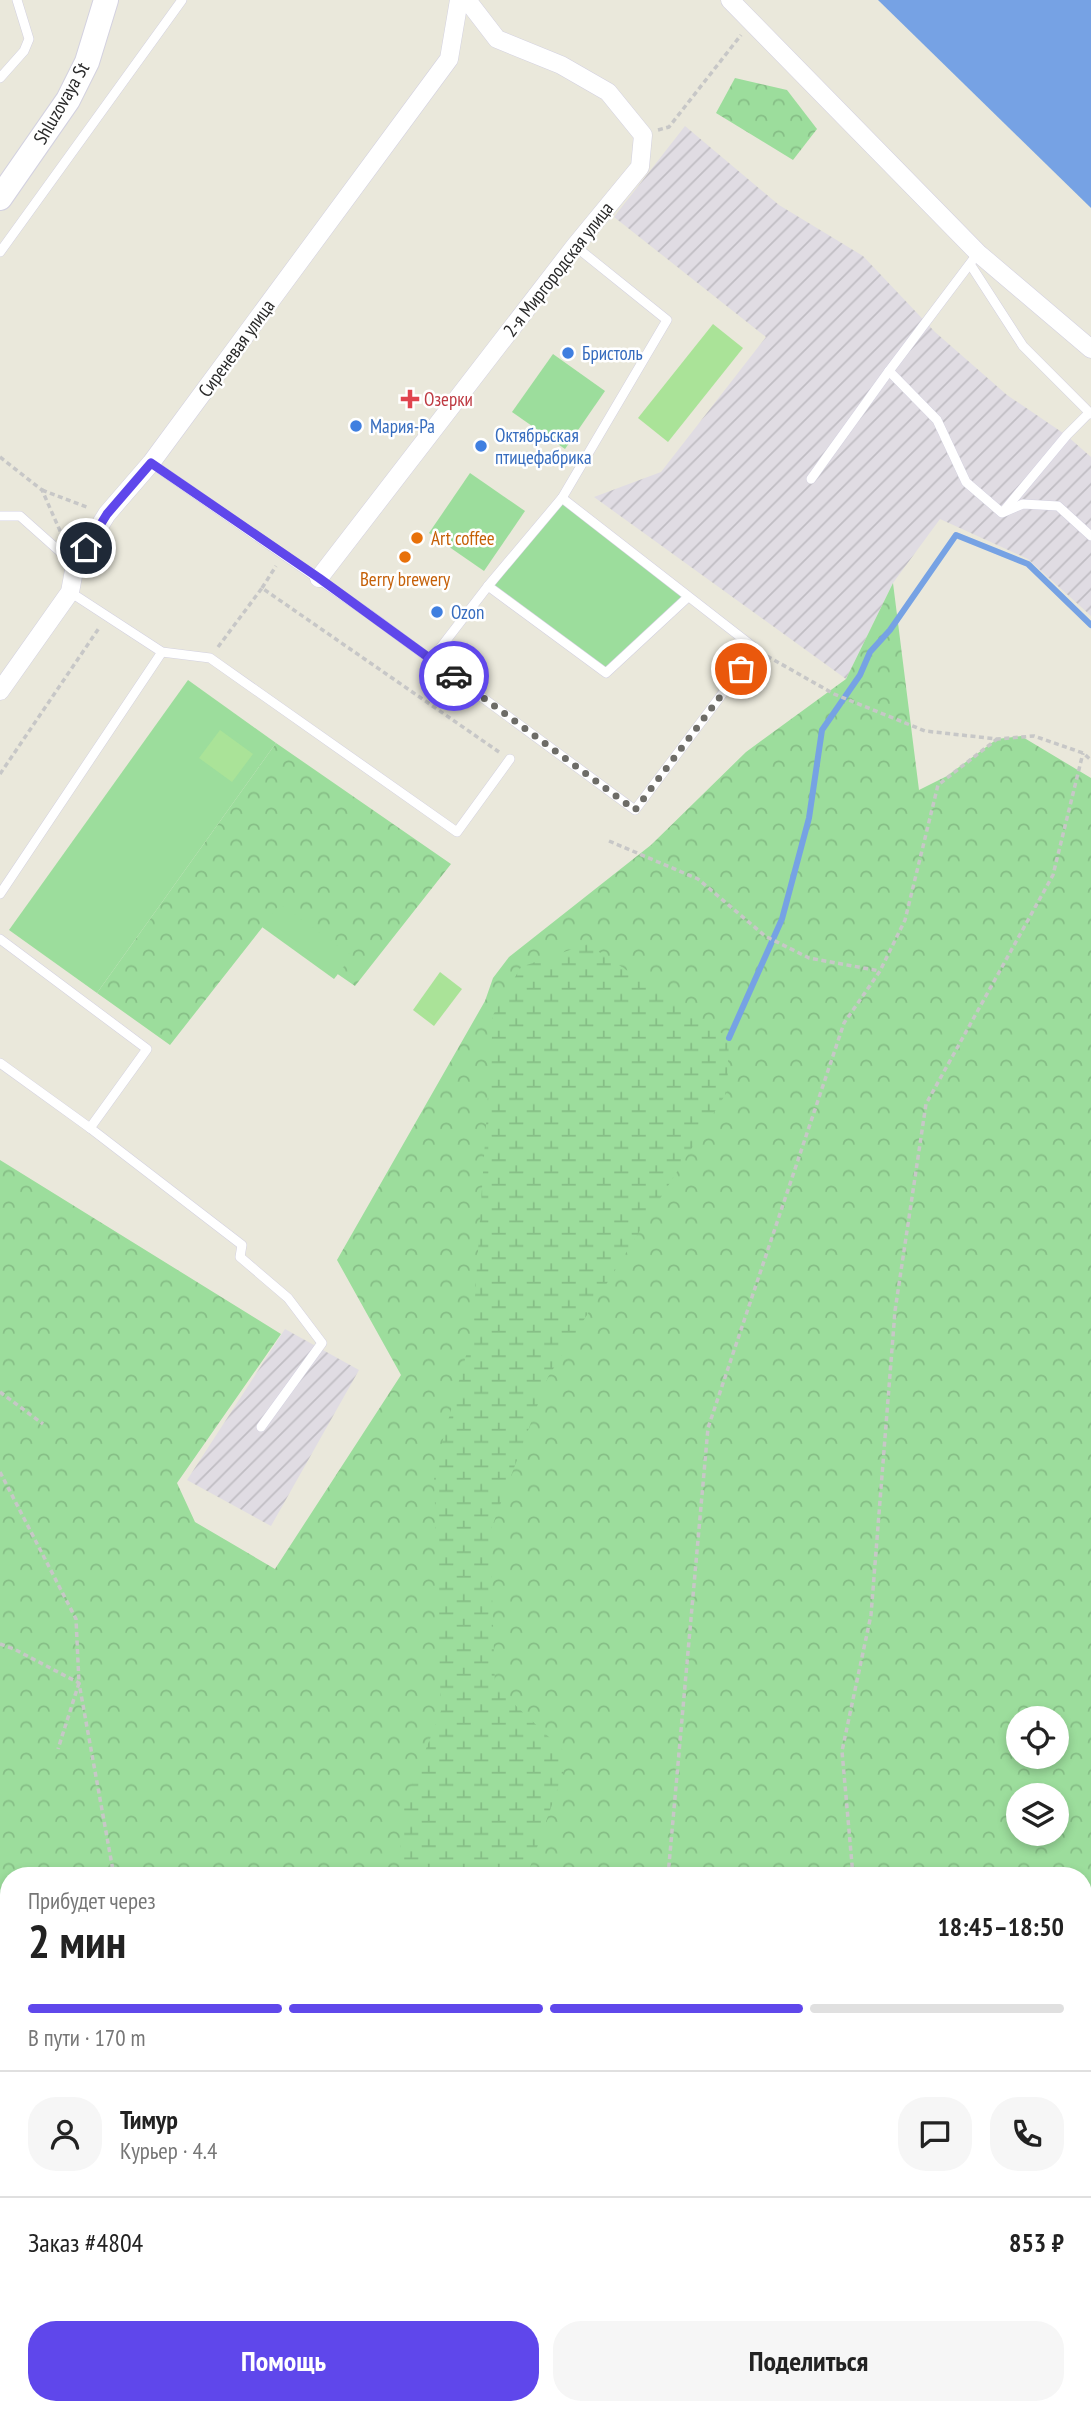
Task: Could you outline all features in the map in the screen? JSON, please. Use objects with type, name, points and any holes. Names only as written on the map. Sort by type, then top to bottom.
[{"type":"main road","name":"Shluzovaya St","points":[[6,184],[68,100],[87,62],[107,0]]},
{"type":"street","name":"Сиреневая улица","points":[[0,691],[70,592],[75,565],[107,514],[151,463],[449,59],[458,0]]},
{"type":"street","points":[[467,0],[497,39],[561,65],[608,92],[643,135]]},
{"type":"street","points":[[730,0],[974,258],[1091,349]]},
{"type":"street","name":"2-я Миргородская улица","points":[[319,578],[575,246],[640,167],[643,135]]},
{"type":"lane","points":[[0,78],[24,51],[29,39],[17,0]]},
{"type":"lane","points":[[0,252],[182,0]]},
{"type":"lane","points":[[431,660],[488,586],[562,498],[667,320],[575,246]]},
{"type":"lane","points":[[811,479],[974,258],[1023,346],[1090,414],[1066,435],[1002,513]]},
{"type":"lane","points":[[889,371],[937,420],[967,482],[1002,513]]},
{"type":"lane","points":[[151,463],[319,578],[635,810],[756,649],[562,498]]},
{"type":"lane","points":[[1002,513],[1023,504],[1058,506],[1091,536]]},
{"type":"lane","points":[[0,516],[20,516],[75,565]]},
{"type":"lane","points":[[488,586],[606,674],[688,597]]},
{"type":"lane","points":[[70,592],[162,652],[210,658],[457,832],[510,759]]},
{"type":"lane","points":[[0,894],[162,652]]},
{"type":"lane","points":[[0,939],[147,1049],[90,1128]]},
{"type":"lane","points":[[0,1063],[90,1128],[242,1245],[240,1256],[288,1298],[322,1343],[261,1427]]},
{"type":"path","points":[[643,135],[669,127],[751,22]]},
{"type":"path","points":[[0,457],[42,489],[107,514]]},
{"type":"path","points":[[42,489],[75,565]]},
{"type":"path","points":[[210,658],[284,556]]},
{"type":"path","points":[[262,587],[510,759]]},
{"type":"path","points":[[0,774],[107,616]]},
{"type":"path","points":[[756,649],[834,694],[925,731],[997,739],[1034,736],[1083,753],[1091,760]]},
{"type":"path","points":[[669,1867],[708,1428],[844,1023],[880,971],[905,920],[938,785],[997,739]]},
{"type":"path","points":[[852,1867],[842,1751],[871,1615],[895,1311],[926,1104],[1053,875],[1083,753]]},
{"type":"path","points":[[609,841],[698,879],[765,936],[809,958],[880,971]]},
{"type":"path","points":[[0,1392],[43,1424]]},
{"type":"path","points":[[0,1472],[76,1619],[79,1683],[112,1867]]},
{"type":"path","points":[[0,1644],[79,1683]]},
{"type":"path","points":[[58,1749],[79,1683]]},
{"type":"shaded area","points":[[685,126],[779,205],[863,256],[935,332],[1007,395],[1066,435],[1091,457],[1091,616],[1028,559],[940,519],[893,583],[846,679],[594,497],[661,472],[766,337],[614,217]]},
{"type":"shaded area","points":[[285,1329],[359,1370],[271,1526],[187,1480]]},
{"type":"green space","points":[[735,78],[787,90],[817,129],[793,160],[716,113]]},
{"type":"green space","points":[[713,324],[743,348],[668,442],[638,418]]},
{"type":"green space","points":[[553,354],[605,391],[565,449],[512,412]]},
{"type":"green space","points":[[470,473],[525,511],[484,571],[429,533]]},
{"type":"green space","points":[[562,498],[688,597],[606,673],[488,586]]},
{"type":"green space","points":[[893,583],[919,790],[947,776],[997,739],[1021,736],[1091,778],[1091,1867],[0,1867],[0,1160],[281,1334],[177,1483],[195,1522],[275,1569],[401,1375],[337,1260],[485,1001],[493,978],[509,957],[651,845],[746,752],[846,679]]},
{"type":"green space","points":[[188,680],[276,743],[97,993],[9,930]]},
{"type":"green space","points":[[220,730],[253,754],[232,782],[199,758]]},
{"type":"green space","points":[[276,743],[451,864],[355,986],[265,924],[170,1045],[97,993]]},
{"type":"green space","points":[[280,904],[352,956],[334,979],[262,927]]},
{"type":"green space","points":[[587,944],[729,1038],[727,1092],[548,1377],[490,1532],[495,1686],[569,1756],[530,1867],[400,1867],[403,1807],[441,1711],[434,1472],[473,1330],[493,1015],[521,967]]},
{"type":"green space","points":[[440,972],[462,989],[434,1026],[413,1010]]},
{"type":"water","points":[[878,0],[1091,0],[1091,208]]},
{"type":"waterway","points":[[729,1038],[782,919],[809,818],[822,730],[860,675],[870,652],[890,630],[956,535],[1028,564],[1091,625]]},
{"type":"way so far","points":[[454,676],[635,810],[741,669]]},
{"type":"place","name":"Бристоль","points":[[568,353]]},
{"type":"place","name":"Озерки","points":[[410,399]]},
{"type":"place","name":"Мария-Ра","points":[[356,426]]},
{"type":"place","name":"Октябрьская птицефабрика","points":[[481,446]]},
{"type":"place","name":"Art coffee","points":[[417,538]]},
{"type":"place","name":"Berry brewery","points":[[405,557]]},
{"type":"place","name":"Ozon","points":[[437,612]]},
{"type":"route","points":[[86,548],[107,514],[151,463],[319,578],[454,676]]}]
